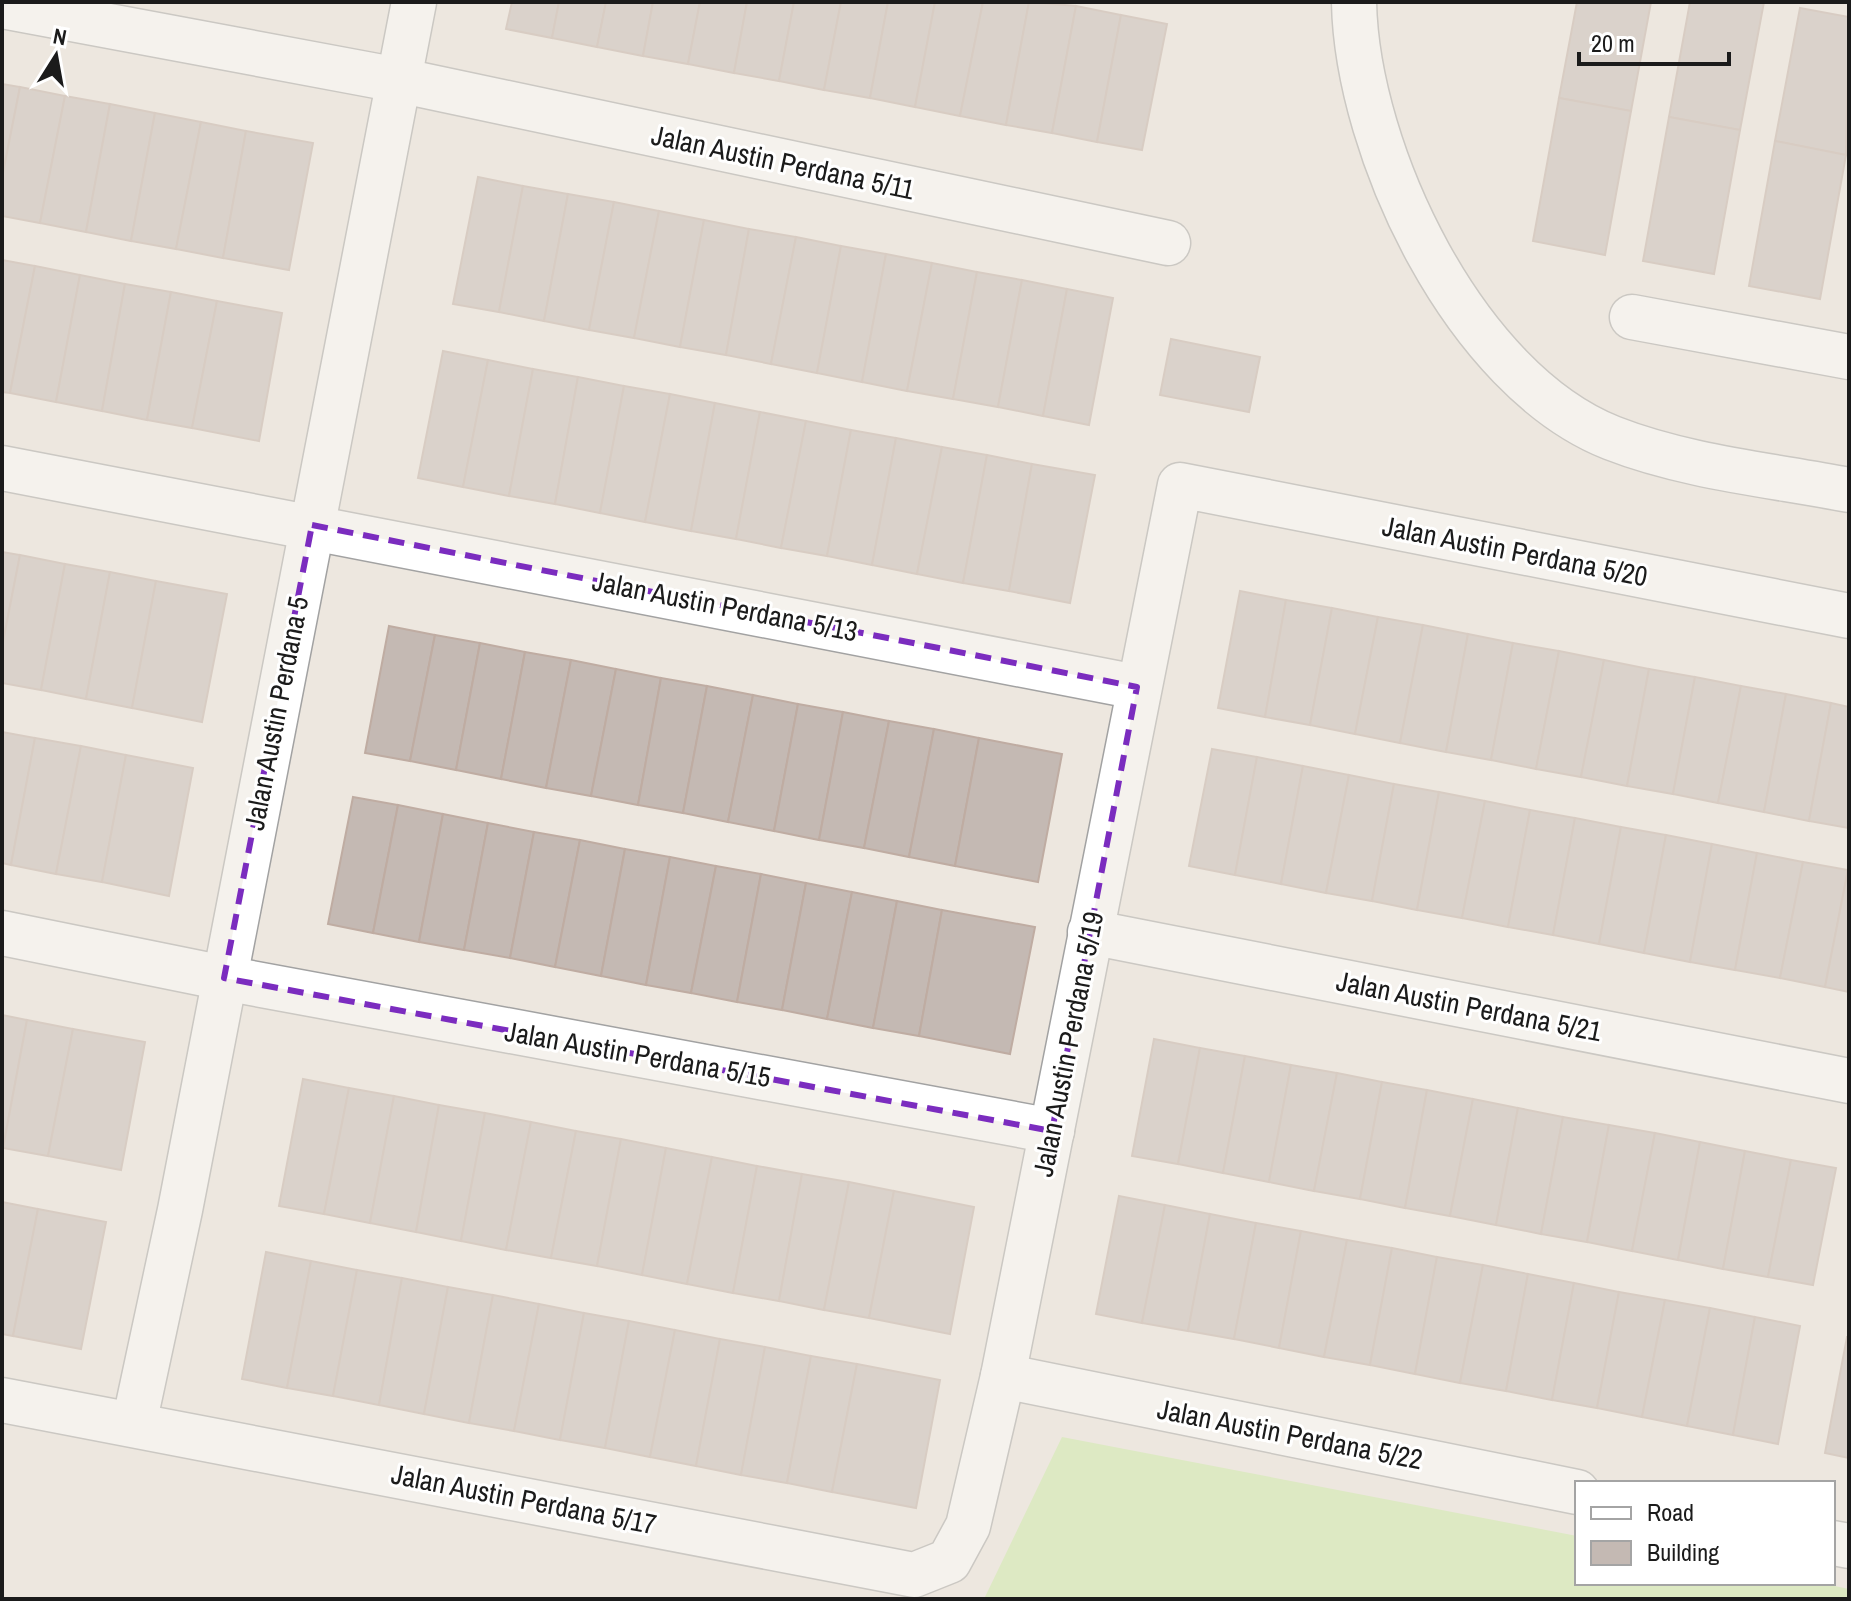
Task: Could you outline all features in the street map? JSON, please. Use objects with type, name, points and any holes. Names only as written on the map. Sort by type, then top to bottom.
[{"type":"street","name":"Jalan Austin Perdana 5","points":[[134,1424],[414,2]]},
{"type":"street","points":[[1354,2],[1354,26],[1370,112],[1401,201],[1441,277],[1488,341],[1537,392],[1572,417],[1622,441],[1657,453],[1849,490]]},
{"type":"street","name":"Jalan Austin Perdana 5/11","points":[[2,6],[398,80],[1168,243]]},
{"type":"street","points":[[1632,317],[1849,357]]},
{"type":"street","name":"Jalan Austin Perdana 5/13","points":[[2,468],[312,525],[1137,687]]},
{"type":"street","name":"Jalan Austin Perdana 5/20","points":[[1180,485],[1849,616]]},
{"type":"street","name":"Jalan Austin Perdana 5/19","points":[[914,1575],[949,1561],[968,1526],[1003,1376],[1137,687],[1180,485]]},
{"type":"street","name":"Jalan Austin Perdana 5/21","points":[[1090,932],[1849,1081]]},
{"type":"street","name":"Jalan Austin Perdana 5/15","points":[[2,933],[224,978],[1052,1131]]},
{"type":"street","name":"Jalan Austin Perdana 5/22","points":[[1003,1376],[1575,1492]]},
{"type":"street","name":"Jalan Austin Perdana 5/17","points":[[2,1400],[914,1575]]},
{"type":"highlighted area","points":[[312,525],[1137,687],[1052,1131],[224,978]]},
{"type":"green space","points":[[1062,1437],[1575,1536],[1575,1585],[1830,1585],[1849,1589],[1849,1599],[984,1599]]},
{"type":"building","points":[[512,2],[559,2],[552,38],[506,29]]},
{"type":"building","points":[[559,2],[606,2],[597,47],[552,38]]},
{"type":"building","points":[[606,2],[653,2],[643,56],[597,47]]},
{"type":"building","points":[[653,2],[700,2],[688,64],[643,56]]},
{"type":"building","points":[[700,2],[747,2],[734,73],[688,64]]},
{"type":"building","points":[[747,2],[794,2],[779,81],[734,73]]},
{"type":"building","points":[[794,2],[841,2],[824,90],[779,81]]},
{"type":"building","points":[[841,2],[888,2],[870,98],[824,90]]},
{"type":"building","points":[[888,2],[935,2],[915,107],[870,98]]},
{"type":"building","points":[[935,2],[983,2],[960,116],[915,107]]},
{"type":"building","points":[[983,2],[1029,2],[1006,125],[960,116]]},
{"type":"building","points":[[1029,2],[1076,6],[1052,133],[1006,125]]},
{"type":"building","points":[[1577,2],[1651,2],[1631,111],[1559,98]]},
{"type":"building","points":[[1690,2],[1764,2],[1740,130],[1669,117]]},
{"type":"building","points":[[1076,6],[1121,15],[1097,142],[1052,133]]},
{"type":"building","points":[[1800,8],[1849,17],[1846,155],[1775,141]]},
{"type":"building","points":[[1121,15],[1167,24],[1142,150],[1097,142]]},
{"type":"building","points":[[2,84],[20,87],[2,178]]},
{"type":"building","points":[[20,87],[65,96],[40,223],[2,216],[2,178]]},
{"type":"building","points":[[65,96],[110,104],[86,232],[40,223]]},
{"type":"building","points":[[1559,98],[1631,111],[1605,255],[1533,241]]},
{"type":"building","points":[[110,104],[155,113],[131,241],[86,232]]},
{"type":"building","points":[[155,113],[201,122],[176,249],[131,241]]},
{"type":"building","points":[[1669,117],[1740,130],[1714,274],[1643,261]]},
{"type":"building","points":[[201,122],[246,131],[223,258],[176,249]]},
{"type":"building","points":[[246,131],[313,143],[289,270],[223,258]]},
{"type":"building","points":[[1775,141],[1846,155],[1820,299],[1749,286]]},
{"type":"building","points":[[478,177],[523,186],[499,312],[453,304]]},
{"type":"building","points":[[523,186],[568,194],[544,321],[499,312]]},
{"type":"building","points":[[568,194],[614,202],[589,330],[544,321]]},
{"type":"building","points":[[614,202],[659,211],[634,338],[589,330]]},
{"type":"building","points":[[659,211],[704,220],[680,347],[634,338]]},
{"type":"building","points":[[704,220],[749,229],[726,355],[680,347]]},
{"type":"building","points":[[749,229],[796,237],[771,364],[726,355]]},
{"type":"building","points":[[796,237],[841,246],[817,373],[771,364]]},
{"type":"building","points":[[841,246],[886,254],[862,382],[817,373]]},
{"type":"building","points":[[886,254],[932,263],[907,391],[862,382]]},
{"type":"building","points":[[2,260],[35,266],[10,393],[2,392]]},
{"type":"building","points":[[932,263],[977,272],[953,399],[907,391]]},
{"type":"building","points":[[35,266],[80,275],[56,402],[10,393]]},
{"type":"building","points":[[977,272],[1022,280],[998,407],[953,399]]},
{"type":"building","points":[[80,275],[125,284],[102,411],[56,402]]},
{"type":"building","points":[[1022,280],[1067,289],[1043,416],[998,407]]},
{"type":"building","points":[[125,284],[171,292],[147,420],[102,411]]},
{"type":"building","points":[[1067,289],[1113,298],[1089,425],[1043,416]]},
{"type":"building","points":[[171,292],[217,301],[192,428],[147,420]]},
{"type":"building","points":[[217,301],[282,313],[259,441],[192,428]]},
{"type":"building","points":[[1171,339],[1260,357],[1249,412],[1160,395]]},
{"type":"building","points":[[443,351],[488,360],[463,487],[418,478]]},
{"type":"building","points":[[488,360],[533,369],[509,496],[463,487]]},
{"type":"building","points":[[533,369],[578,377],[555,504],[509,496]]},
{"type":"building","points":[[578,377],[624,386],[600,513],[555,504]]},
{"type":"building","points":[[624,386],[670,394],[645,522],[600,513]]},
{"type":"building","points":[[670,394],[715,403],[691,531],[645,522]]},
{"type":"building","points":[[715,403],[760,412],[736,539],[691,531]]},
{"type":"building","points":[[760,412],[806,421],[781,548],[736,539]]},
{"type":"building","points":[[806,421],[851,430],[827,556],[781,548]]},
{"type":"building","points":[[851,430],[896,438],[872,565],[827,556]]},
{"type":"building","points":[[896,438],[942,447],[917,574],[872,565]]},
{"type":"building","points":[[942,447],[987,455],[963,583],[917,574]]},
{"type":"building","points":[[987,455],[1032,464],[1009,591],[963,583]]},
{"type":"building","points":[[1032,464],[1095,475],[1070,603],[1009,591]]},
{"type":"building","points":[[2,552],[20,555],[2,647]]},
{"type":"building","points":[[20,555],[65,564],[41,690],[2,683],[2,647]]},
{"type":"building","points":[[65,564],[110,572],[86,699],[41,690]]},
{"type":"building","points":[[110,572],[156,581],[132,708],[86,699]]},
{"type":"building","points":[[156,581],[227,594],[202,722],[132,708]]},
{"type":"building","points":[[1240,591],[1286,600],[1265,717],[1218,708]]},
{"type":"building","points":[[1286,600],[1332,608],[1310,725],[1265,717]]},
{"type":"building","points":[[1332,608],[1378,617],[1355,734],[1310,725]]},
{"type":"building","points":[[1378,617],[1423,625],[1400,743],[1355,734]]},
{"type":"building","points":[[1423,625],[1468,634],[1446,752],[1400,743]]},
{"type":"building","points":[[389,626],[435,635],[410,761],[365,753]]},
{"type":"building","points":[[1468,634],[1513,643],[1491,760],[1446,752]]},
{"type":"building","points":[[435,635],[480,643],[456,770],[410,761]]},
{"type":"building","points":[[480,643],[525,652],[501,779],[456,770]]},
{"type":"building","points":[[1513,643],[1559,651],[1536,769],[1491,760]]},
{"type":"building","points":[[1559,651],[1604,660],[1581,777],[1536,769]]},
{"type":"building","points":[[525,652],[571,660],[546,788],[501,779]]},
{"type":"building","points":[[571,660],[616,669],[591,796],[546,788]]},
{"type":"building","points":[[1604,660],[1649,669],[1627,786],[1581,777]]},
{"type":"building","points":[[616,669],[661,678],[638,805],[591,796]]},
{"type":"building","points":[[1649,669],[1695,677],[1673,794],[1627,786]]},
{"type":"building","points":[[1695,677],[1741,686],[1718,803],[1673,794]]},
{"type":"building","points":[[661,678],[707,686],[683,813],[638,805]]},
{"type":"building","points":[[707,686],[753,695],[728,822],[683,813]]},
{"type":"building","points":[[1741,686],[1786,694],[1764,812],[1718,803]]},
{"type":"building","points":[[1786,694],[1831,703],[1809,821],[1764,812]]},
{"type":"building","points":[[753,695],[798,704],[774,831],[728,822]]},
{"type":"building","points":[[1831,703],[1849,707],[1849,828],[1809,821]]},
{"type":"building","points":[[798,704],[843,712],[819,840],[774,831]]},
{"type":"building","points":[[843,712],[889,721],[864,848],[819,840]]},
{"type":"building","points":[[889,721],[934,729],[909,857],[864,848]]},
{"type":"building","points":[[934,729],[979,738],[955,866],[909,857]]},
{"type":"building","points":[[2,732],[35,738],[11,865],[2,863]]},
{"type":"building","points":[[35,738],[81,746],[56,874],[11,865]]},
{"type":"building","points":[[979,738],[1062,754],[1038,882],[955,866]]},
{"type":"building","points":[[81,746],[126,755],[102,882],[56,874]]},
{"type":"building","points":[[1212,749],[1257,757],[1235,875],[1189,866]]},
{"type":"building","points":[[126,755],[193,768],[169,896],[102,882]]},
{"type":"building","points":[[1257,757],[1303,766],[1281,884],[1235,875]]},
{"type":"building","points":[[1303,766],[1349,775],[1326,893],[1281,884]]},
{"type":"building","points":[[1349,775],[1394,784],[1372,901],[1326,893]]},
{"type":"building","points":[[1394,784],[1439,792],[1417,910],[1372,901]]},
{"type":"building","points":[[1439,792],[1485,801],[1462,918],[1417,910]]},
{"type":"building","points":[[353,797],[398,805],[373,933],[328,924]]},
{"type":"building","points":[[1485,801],[1530,810],[1508,927],[1462,918]]},
{"type":"building","points":[[398,805],[443,814],[419,942],[373,933]]},
{"type":"building","points":[[1530,810],[1575,818],[1553,935],[1508,927]]},
{"type":"building","points":[[443,814],[488,823],[464,950],[419,942]]},
{"type":"building","points":[[1575,818],[1621,827],[1599,944],[1553,935]]},
{"type":"building","points":[[488,823],[534,832],[510,958],[464,950]]},
{"type":"building","points":[[1621,827],[1666,835],[1644,953],[1599,944]]},
{"type":"building","points":[[534,832],[580,840],[555,967],[510,958]]},
{"type":"building","points":[[1666,835],[1712,844],[1690,962],[1644,953]]},
{"type":"building","points":[[580,840],[625,849],[601,976],[555,967]]},
{"type":"building","points":[[1712,844],[1757,853],[1735,970],[1690,962]]},
{"type":"building","points":[[625,849],[670,857],[646,985],[601,976]]},
{"type":"building","points":[[1757,853],[1803,862],[1780,978],[1735,970]]},
{"type":"building","points":[[670,857],[716,866],[691,993],[646,985]]},
{"type":"building","points":[[1803,862],[1848,870],[1825,987],[1780,978]]},
{"type":"building","points":[[716,866],[761,874],[737,1002],[691,993]]},
{"type":"building","points":[[1849,870],[1849,992],[1825,987]]},
{"type":"building","points":[[761,874],[806,883],[782,1010],[737,1002]]},
{"type":"building","points":[[806,883],[852,892],[827,1019],[782,1010]]},
{"type":"building","points":[[852,892],[897,901],[873,1028],[827,1019]]},
{"type":"building","points":[[897,901],[942,910],[919,1036],[873,1028]]},
{"type":"building","points":[[942,910],[1035,927],[1010,1054],[919,1036]]},
{"type":"building","points":[[2,1015],[27,1020],[3,1148],[2,1147]]},
{"type":"building","points":[[27,1020],[73,1029],[48,1156],[3,1148]]},
{"type":"building","points":[[73,1029],[145,1042],[121,1170],[48,1156]]},
{"type":"building","points":[[1154,1039],[1200,1048],[1178,1164],[1132,1156]]},
{"type":"building","points":[[1200,1048],[1245,1056],[1223,1173],[1178,1164]]},
{"type":"building","points":[[1245,1056],[1291,1065],[1269,1182],[1223,1173]]},
{"type":"building","points":[[1291,1065],[1337,1073],[1314,1191],[1269,1182]]},
{"type":"building","points":[[1337,1073],[1382,1082],[1360,1199],[1314,1191]]},
{"type":"building","points":[[303,1079],[349,1088],[324,1214],[279,1206]]},
{"type":"building","points":[[1382,1082],[1427,1090],[1405,1208],[1360,1199]]},
{"type":"building","points":[[349,1088],[394,1096],[370,1223],[324,1214]]},
{"type":"building","points":[[1427,1090],[1473,1099],[1450,1216],[1405,1208]]},
{"type":"building","points":[[394,1096],[439,1105],[416,1232],[370,1223]]},
{"type":"building","points":[[1473,1099],[1518,1108],[1496,1225],[1450,1216]]},
{"type":"building","points":[[439,1105],[485,1113],[461,1241],[416,1232]]},
{"type":"building","points":[[1518,1108],[1563,1117],[1541,1234],[1496,1225]]},
{"type":"building","points":[[485,1113],[531,1122],[506,1250],[461,1241]]},
{"type":"building","points":[[1563,1117],[1609,1125],[1587,1242],[1541,1234]]},
{"type":"building","points":[[531,1122],[576,1131],[551,1258],[506,1250]]},
{"type":"building","points":[[1609,1125],[1655,1133],[1632,1251],[1587,1242]]},
{"type":"building","points":[[576,1131],[621,1139],[597,1266],[551,1258]]},
{"type":"building","points":[[1655,1133],[1700,1142],[1678,1260],[1632,1251]]},
{"type":"building","points":[[621,1139],[666,1148],[642,1275],[597,1266]]},
{"type":"building","points":[[1700,1142],[1745,1151],[1723,1269],[1678,1260]]},
{"type":"building","points":[[666,1148],[712,1157],[687,1284],[642,1275]]},
{"type":"building","points":[[1745,1151],[1791,1160],[1768,1277],[1723,1269]]},
{"type":"building","points":[[712,1157],[757,1166],[733,1293],[687,1284]]},
{"type":"building","points":[[1791,1160],[1836,1168],[1813,1285],[1768,1277]]},
{"type":"building","points":[[757,1166],[802,1174],[779,1301],[733,1293]]},
{"type":"building","points":[[802,1174],[849,1182],[824,1310],[779,1301]]},
{"type":"building","points":[[849,1182],[894,1191],[869,1318],[824,1310]]},
{"type":"building","points":[[894,1191],[974,1207],[950,1334],[869,1318]]},
{"type":"building","points":[[1119,1196],[1165,1205],[1142,1323],[1096,1314]]},
{"type":"building","points":[[2,1202],[38,1209],[13,1336],[2,1334]]},
{"type":"building","points":[[1165,1205],[1210,1214],[1188,1331],[1142,1323]]},
{"type":"building","points":[[38,1209],[106,1222],[81,1349],[13,1336]]},
{"type":"building","points":[[1210,1214],[1256,1223],[1234,1339],[1188,1331]]},
{"type":"building","points":[[1256,1223],[1301,1231],[1279,1348],[1234,1339]]},
{"type":"building","points":[[1301,1231],[1347,1240],[1324,1357],[1279,1348]]},
{"type":"building","points":[[1347,1240],[1392,1248],[1370,1365],[1324,1357]]},
{"type":"building","points":[[1392,1248],[1437,1257],[1415,1374],[1370,1365]]},
{"type":"building","points":[[266,1252],[311,1261],[287,1388],[242,1379]]},
{"type":"building","points":[[1437,1257],[1483,1265],[1460,1383],[1415,1374]]},
{"type":"building","points":[[311,1261],[357,1270],[333,1396],[287,1388]]},
{"type":"building","points":[[1483,1265],[1528,1274],[1506,1391],[1460,1383]]},
{"type":"building","points":[[357,1270],[402,1278],[379,1405],[333,1396]]},
{"type":"building","points":[[1528,1274],[1574,1283],[1552,1400],[1506,1391]]},
{"type":"building","points":[[402,1278],[448,1287],[424,1414],[379,1405]]},
{"type":"building","points":[[1574,1283],[1619,1292],[1597,1408],[1552,1400]]},
{"type":"building","points":[[448,1287],[493,1295],[469,1423],[424,1414]]},
{"type":"building","points":[[1619,1292],[1665,1300],[1642,1417],[1597,1408]]},
{"type":"building","points":[[493,1295],[539,1304],[514,1431],[469,1423]]},
{"type":"building","points":[[1665,1300],[1710,1308],[1687,1426],[1642,1417]]},
{"type":"building","points":[[539,1304],[584,1313],[560,1440],[514,1431]]},
{"type":"building","points":[[1710,1308],[1755,1317],[1733,1435],[1687,1426]]},
{"type":"building","points":[[584,1313],[629,1321],[605,1448],[560,1440]]},
{"type":"building","points":[[1755,1317],[1800,1326],[1778,1444],[1733,1435]]},
{"type":"building","points":[[629,1321],[675,1330],[650,1457],[605,1448]]},
{"type":"building","points":[[675,1330],[720,1339],[696,1466],[650,1457]]},
{"type":"building","points":[[1849,1337],[1849,1458],[1825,1453]]},
{"type":"building","points":[[720,1339],[765,1347],[741,1475],[696,1466]]},
{"type":"building","points":[[765,1347],[811,1356],[787,1483],[741,1475]]},
{"type":"building","points":[[811,1356],[857,1364],[832,1492],[787,1483]]},
{"type":"building","points":[[857,1364],[940,1380],[916,1508],[832,1492]]}]
